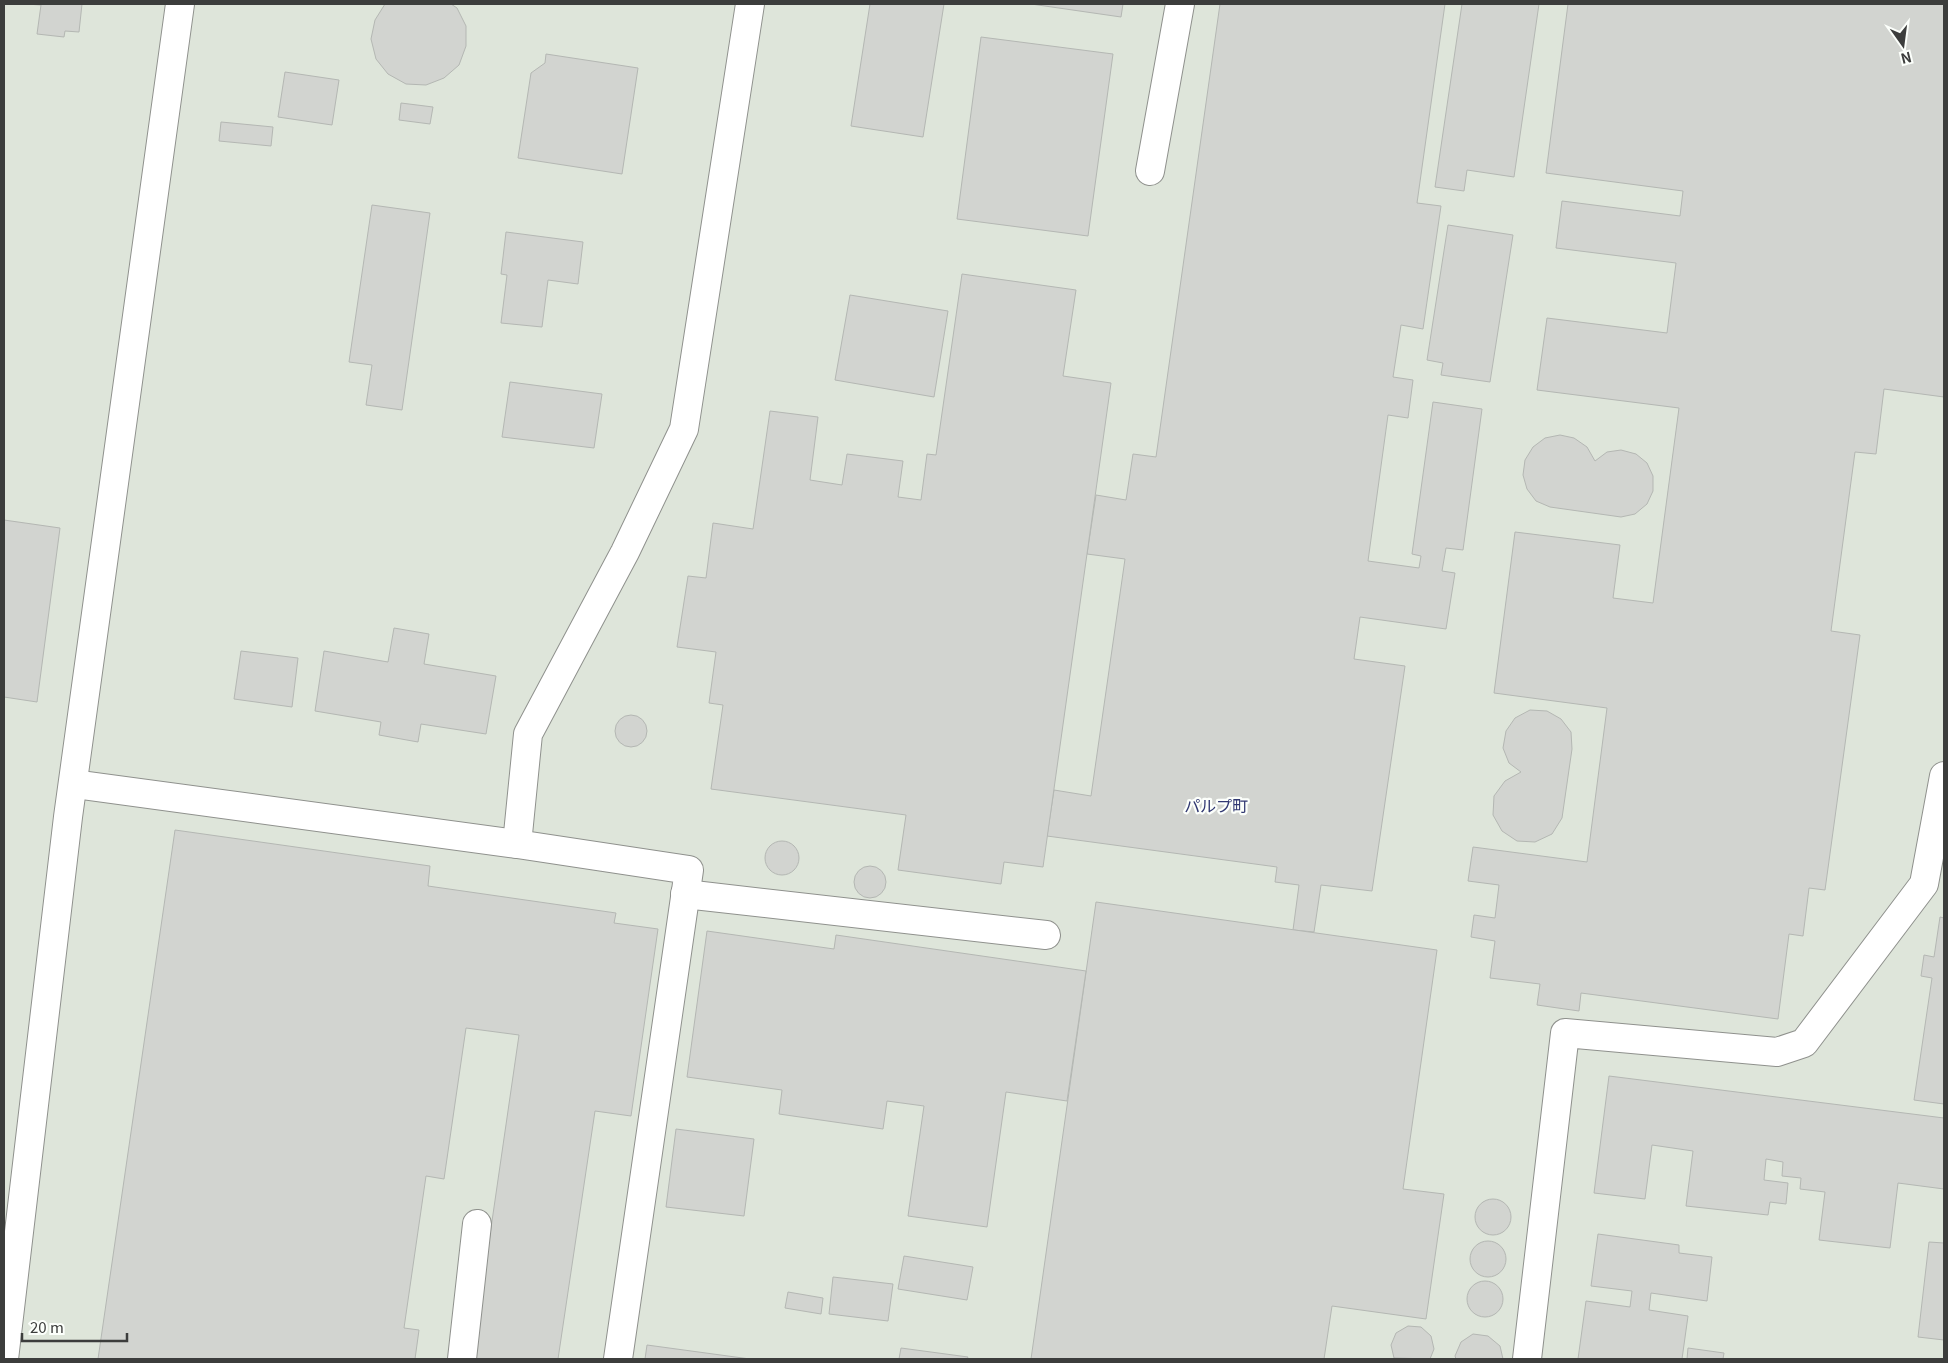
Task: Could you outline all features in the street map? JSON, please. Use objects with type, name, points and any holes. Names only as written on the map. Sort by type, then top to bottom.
[{"type":"lane","points":[[4,1359],[68,817],[180,4]]},
{"type":"lane","points":[[517,844],[528,734],[625,552],[684,429],[750,4]]},
{"type":"lane","points":[[1150,171],[1180,4]]},
{"type":"lane","points":[[1527,1359],[1566,1033],[1777,1052],[1804,1043],[1934,885],[1944,776]]},
{"type":"lane","points":[[74,784],[517,844],[689,870],[618,1359]]},
{"type":"lane","points":[[685,894],[1046,935]]},
{"type":"lane","points":[[462,1359],[477,1224]]},
{"type":"shaded area","points":[[4,4],[1944,4],[1944,1359],[4,1359]]},
{"type":"building","points":[[26,4],[82,4],[79,32],[65,31],[64,37],[37,34],[41,5]]},
{"type":"building","points":[[385,4],[451,4],[457,8],[466,26],[466,46],[459,65],[444,78],[426,85],[406,84],[388,74],[376,59],[371,39],[375,20]]},
{"type":"building","points":[[870,4],[944,4],[923,137],[851,126]]},
{"type":"building","points":[[1031,4],[1123,4],[1121,17]]},
{"type":"building","points":[[1220,4],[1445,4],[1417,203],[1441,206],[1423,329],[1401,325],[1393,377],[1413,380],[1408,418],[1388,415],[1368,561],[1419,568],[1421,556],[1412,554],[1433,402],[1482,409],[1463,550],[1446,548],[1442,571],[1455,573],[1446,629],[1360,617],[1354,659],[1405,666],[1372,891],[1321,885],[1314,932],[1293,930],[1299,885],[1275,882],[1277,867],[1047,836],[1054,790],[1091,796],[1125,559],[1087,554],[1096,495],[1126,500],[1133,454],[1156,457]]},
{"type":"building","points":[[1462,4],[1539,4],[1514,177],[1467,170],[1464,191],[1435,187]]},
{"type":"building","points":[[1568,4],[1944,4],[1944,397],[1884,389],[1876,454],[1855,452],[1831,631],[1860,635],[1825,890],[1809,888],[1803,936],[1789,934],[1778,1019],[1581,993],[1579,1011],[1537,1005],[1540,984],[1490,978],[1495,941],[1471,937],[1474,915],[1495,918],[1499,885],[1468,881],[1473,847],[1587,862],[1607,708],[1494,693],[1515,532],[1620,545],[1613,598],[1653,603],[1679,408],[1537,390],[1547,318],[1667,333],[1676,263],[1556,248],[1562,201],[1680,216],[1683,191],[1546,173]]},
{"type":"building","points":[[981,37],[1113,54],[1088,236],[957,219]]},
{"type":"building","points":[[546,54],[638,68],[622,174],[518,158],[531,73],[545,63]]},
{"type":"building","points":[[285,72],[339,80],[332,125],[278,117]]},
{"type":"building","points":[[401,103],[433,107],[430,124],[399,120]]},
{"type":"building","points":[[221,122],[273,127],[271,146],[219,141]]},
{"type":"building","points":[[372,205],[430,213],[402,410],[366,405],[372,365],[349,362]]},
{"type":"building","points":[[1448,225],[1513,235],[1490,382],[1441,375],[1443,363],[1427,360]]},
{"type":"building","points":[[506,232],[583,242],[578,284],[548,280],[542,327],[501,323],[507,275],[501,274]]},
{"type":"building","points":[[962,274],[1076,290],[1063,376],[1111,383],[1043,867],[1004,862],[1001,884],[898,870],[906,815],[711,789],[723,705],[709,703],[716,652],[677,647],[688,576],[706,578],[713,523],[753,529],[770,411],[818,417],[810,480],[842,485],[847,454],[903,461],[898,497],[921,500],[927,454],[936,455]]},
{"type":"building","points":[[850,295],[948,311],[934,397],[835,380]]},
{"type":"building","points":[[510,382],[602,394],[594,448],[502,437]]},
{"type":"building","points":[[1560,435],[1574,438],[1587,447],[1595,461],[1607,452],[1621,450],[1636,454],[1647,463],[1653,476],[1653,491],[1647,504],[1635,514],[1621,517],[1550,507],[1536,501],[1527,489],[1523,475],[1525,460],[1533,447],[1545,438]]},
{"type":"building","points":[[4,520],[60,528],[37,702],[4,697]]},
{"type":"building","points":[[394,628],[429,634],[424,664],[496,676],[486,734],[421,724],[418,742],[379,735],[381,722],[315,711],[324,651],[388,662]]},
{"type":"building","points":[[241,651],[298,658],[292,707],[234,699]]},
{"type":"building","points":[[1530,710],[1547,711],[1561,719],[1571,732],[1572,749],[1562,818],[1552,834],[1535,842],[1517,841],[1502,831],[1493,815],[1494,796],[1505,781],[1521,772],[1509,763],[1503,748],[1506,731],[1515,718]]},
{"type":"building","points":[[631,715],[643,719],[647,731],[643,743],[631,747],[619,743],[615,731],[619,719]]},
{"type":"building","points":[[175,830],[430,866],[428,886],[616,913],[614,923],[658,929],[631,1116],[595,1111],[558,1359],[472,1359],[519,1035],[466,1028],[444,1179],[426,1176],[404,1328],[419,1330],[415,1359],[98,1359]]},
{"type":"building","points":[[782,841],[794,846],[799,858],[794,870],[782,875],[770,870],[765,858],[770,846]]},
{"type":"building","points":[[870,866],[876,867],[881,871],[885,876],[885,888],[881,893],[876,897],[870,898],[864,897],[859,893],[855,888],[854,882],[855,876],[859,871],[864,867]]},
{"type":"building","points":[[1096,902],[1437,950],[1403,1189],[1444,1194],[1426,1319],[1332,1306],[1324,1359],[1031,1359]]},
{"type":"building","points":[[1940,917],[1944,918],[1944,1104],[1914,1100],[1932,978],[1921,976],[1924,955],[1934,957]]},
{"type":"building","points":[[707,931],[834,949],[836,935],[1086,971],[1067,1101],[1006,1092],[987,1227],[908,1216],[924,1106],[887,1101],[883,1129],[779,1114],[782,1090],[687,1077]]},
{"type":"building","points":[[1609,1076],[1944,1118],[1944,1189],[1898,1183],[1890,1248],[1819,1240],[1825,1192],[1800,1189],[1801,1178],[1782,1176],[1783,1162],[1766,1159],[1764,1180],[1788,1183],[1786,1204],[1770,1202],[1768,1215],[1686,1206],[1693,1151],[1652,1145],[1645,1199],[1594,1193]]},
{"type":"building","points":[[676,1129],[754,1139],[744,1216],[666,1207]]},
{"type":"building","points":[[1493,1199],[1500,1200],[1506,1204],[1510,1210],[1510,1224],[1506,1230],[1500,1234],[1493,1235],[1486,1234],[1480,1230],[1476,1224],[1475,1217],[1476,1210],[1480,1204],[1486,1200]]},
{"type":"building","points":[[1598,1234],[1679,1245],[1679,1253],[1712,1257],[1707,1301],[1651,1293],[1649,1310],[1688,1316],[1682,1359],[1578,1359],[1586,1301],[1630,1307],[1632,1291],[1591,1286]]},
{"type":"building","points":[[1488,1241],[1495,1242],[1501,1246],[1505,1252],[1505,1266],[1501,1272],[1495,1276],[1488,1277],[1481,1276],[1475,1272],[1471,1266],[1470,1259],[1471,1252],[1475,1246],[1481,1242]]},
{"type":"building","points":[[1929,1242],[1944,1243],[1944,1340],[1918,1337]]},
{"type":"building","points":[[904,1256],[973,1267],[967,1300],[898,1289]]},
{"type":"building","points":[[833,1277],[893,1284],[888,1321],[829,1314]]},
{"type":"building","points":[[1485,1281],[1497,1287],[1503,1299],[1497,1311],[1485,1317],[1473,1311],[1467,1299],[1473,1287]]},
{"type":"building","points":[[788,1292],[823,1298],[821,1314],[785,1308]]},
{"type":"building","points":[[1408,1326],[1421,1327],[1431,1336],[1434,1349],[1430,1359],[1394,1358],[1391,1345],[1396,1333]]},
{"type":"building","points":[[1473,1334],[1488,1336],[1500,1346],[1503,1359],[1456,1359],[1455,1356],[1461,1342]]},
{"type":"building","points":[[647,1345],[750,1359],[645,1359]]},
{"type":"building","points":[[901,1348],[968,1357],[967,1359],[899,1359]]},
{"type":"building","points":[[1688,1348],[1724,1353],[1723,1359],[1687,1359]]},
{"type":"district","name":"パルプ町","points":[[1216,805]]}]
